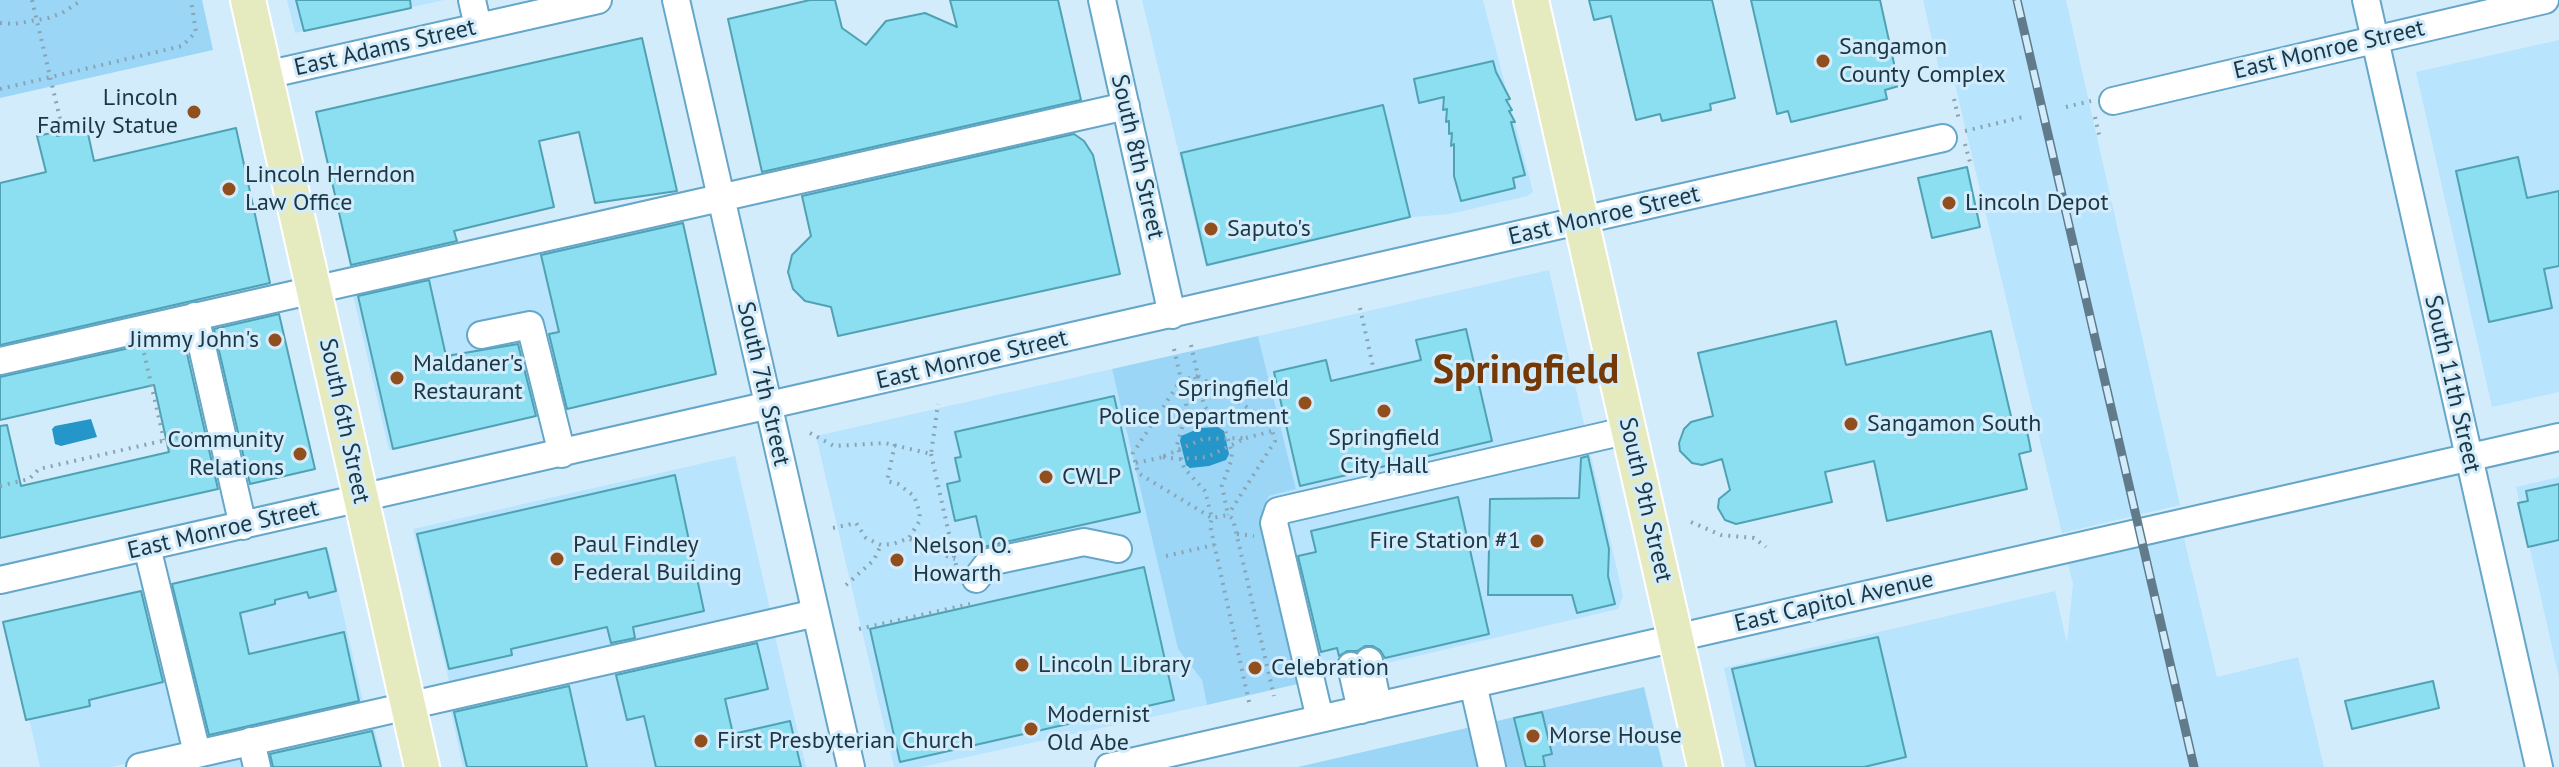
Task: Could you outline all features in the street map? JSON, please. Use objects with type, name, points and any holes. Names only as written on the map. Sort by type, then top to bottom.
[{"type":"main road","name":"South 6th Street","points":[[248,0],[422,767]]},
{"type":"main road","name":"South 9th Street","points":[[1531,0],[1705,767]]},
{"type":"street","points":[[472,0],[478,27]]},
{"type":"street","name":"East Adams Street","points":[[266,75],[598,0]]},
{"type":"street","name":"South 7th Street","points":[[676,0],[851,767]]},
{"type":"street","name":"South 8th Street","points":[[1102,0],[1172,315]]},
{"type":"street","name":"South 11th Street","points":[[2366,0],[2539,767]]},
{"type":"street","name":"East Monroe Street","points":[[2103,101],[2545,0]]},
{"type":"street","points":[[0,361],[1126,106]]},
{"type":"street","name":"East Monroe Street","points":[[0,580],[1943,138]]},
{"type":"street","points":[[195,316],[243,526]]},
{"type":"street","points":[[481,335],[530,325],[562,454]]},
{"type":"street","points":[[1320,719],[1274,523],[1278,511],[1629,430]]},
{"type":"street","name":"East Capitol Avenue","points":[[1109,767],[2559,437]]},
{"type":"street","points":[[967,583],[989,562],[1084,542],[1118,549]]},
{"type":"street","points":[[147,547],[197,753]]},
{"type":"street","points":[[140,767],[816,613]]},
{"type":"street","points":[[1360,664],[1370,708]]},
{"type":"street","points":[[1473,684],[1492,767]]},
{"type":"street","points":[[251,741],[257,767]]},
{"type":"path","points":[[32,0],[61,123]]},
{"type":"path","points":[[0,23],[38,21],[62,13],[82,0]]},
{"type":"path","points":[[0,89],[187,43],[196,32],[191,0]]},
{"type":"path","points":[[1954,99],[1962,132],[2027,116]]},
{"type":"path","points":[[2066,107],[2103,101]]},
{"type":"path","points":[[1360,308],[1374,371]]},
{"type":"path","points":[[149,327],[154,346],[143,349],[164,440]]},
{"type":"path","points":[[1191,345],[1205,407],[1224,427],[1232,452],[1222,486],[1228,515],[1233,519],[1274,696]]},
{"type":"path","points":[[1174,349],[1187,411],[1177,445],[1184,468],[1205,491],[1249,702]]},
{"type":"path","points":[[1197,377],[1270,422],[1275,441],[1228,515],[1212,518],[1138,473],[1133,453],[1182,380],[1197,377]]},
{"type":"path","points":[[859,629],[967,583],[955,559],[931,454],[938,404]]},
{"type":"path","points":[[0,486],[29,479],[39,469],[221,427]]},
{"type":"path","points":[[1136,463],[1163,457],[1207,457],[1246,438],[1272,431]]},
{"type":"path","points":[[810,433],[834,446],[869,442],[895,444],[931,454]]},
{"type":"path","points":[[1163,457],[1177,448],[1203,439],[1246,438]]},
{"type":"path","points":[[833,528],[856,523],[866,538],[881,545],[909,538],[919,522],[920,513],[914,496],[898,484],[887,481],[895,444]]},
{"type":"path","points":[[1691,522],[1721,535],[1754,538],[1766,547]]},
{"type":"path","points":[[909,538],[929,550],[955,559]]},
{"type":"path","points":[[846,585],[874,560],[881,545]]},
{"type":"path","points":[[1166,556],[1214,545]]},
{"type":"shaded area","points":[[0,0],[202,0],[213,50],[0,98]]},
{"type":"shaded area","points":[[287,0],[444,0],[295,33]]},
{"type":"shaded area","points":[[1142,0],[1483,0],[1533,192],[1450,214],[1413,217],[1206,267]]},
{"type":"shaded area","points":[[1923,0],[2066,0],[2180,505],[2062,533],[1952,72],[1940,74]]},
{"type":"shaded area","points":[[2559,40],[2559,392],[2492,407],[2416,72]]},
{"type":"shaded area","points":[[681,215],[717,374],[389,450],[352,291]]},
{"type":"shaded area","points":[[1549,270],[1623,596],[1618,609],[1302,683],[1262,510],[1269,496],[1296,489],[1258,336]]},
{"type":"shaded area","points":[[1258,336],[1296,489],[1269,496],[1262,510],[1302,683],[1207,705],[1202,680],[1178,649],[1112,369]]},
{"type":"shaded area","points":[[1112,369],[1178,649],[1202,680],[1207,705],[921,767],[894,767],[816,436]]},
{"type":"shaded area","points":[[91,419],[97,437],[61,446],[55,444],[52,429],[55,426]]},
{"type":"shaded area","points":[[1218,427],[1224,431],[1229,454],[1226,460],[1209,466],[1190,468],[1186,465],[1181,436],[1200,428]]},
{"type":"shaded area","name":"Paul Findley Federal Building","points":[[735,456],[772,618],[451,689],[413,529]]},
{"type":"shaded area","points":[[2559,477],[2559,678],[2516,487]]},
{"type":"shaded area","points":[[2184,538],[2217,677],[2298,657],[2324,767],[1746,767],[1724,668],[2055,591],[2067,643],[2073,584],[2068,564]]},
{"type":"shaded area","points":[[329,551],[365,710],[111,767],[40,767],[8,625]]},
{"type":"shaded area","points":[[774,632],[806,767],[463,767],[450,707]]},
{"type":"shaded area","points":[[1644,687],[1663,767],[1298,767]]},
{"type":"shaded area","points":[[373,721],[383,767],[180,767]]},
{"type":"building","points":[[296,0],[410,0],[411,8],[304,31]]},
{"type":"building","points":[[810,0],[835,0],[842,28],[866,45],[886,21],[925,13],[957,27],[950,0],[1058,0],[1081,100],[762,172],[728,19]]},
{"type":"building","points":[[1589,0],[1712,0],[1735,98],[1710,104],[1711,110],[1662,121],[1660,114],[1636,120],[1611,16],[1594,20]]},
{"type":"building","name":"Sangamon County Complex","points":[[1751,0],[1880,0],[1899,86],[1885,90],[1887,99],[1791,122],[1788,111],[1777,114]]},
{"type":"building","points":[[642,38],[677,191],[595,203],[579,132],[539,141],[554,207],[454,231],[457,241],[351,265],[316,112]]},
{"type":"building","points":[[1493,61],[1510,99],[1506,100],[1512,110],[1509,111],[1515,122],[1511,122],[1525,175],[1513,178],[1515,188],[1461,201],[1454,176],[1452,133],[1449,134],[1449,121],[1446,122],[1447,109],[1443,110],[1444,97],[1419,103],[1414,79]]},
{"type":"building","points":[[1383,105],[1410,217],[1207,265],[1181,153]]},
{"type":"building","points":[[236,128],[270,283],[0,345],[0,183],[46,172],[37,136],[56,132],[57,136],[87,129],[94,161]]},
{"type":"building","points":[[1074,134],[1084,141],[1093,155],[1120,274],[838,336],[831,307],[805,301],[793,289],[788,272],[792,255],[811,236],[802,196]]},
{"type":"building","points":[[2518,157],[2527,198],[2559,191],[2559,266],[2544,269],[2552,308],[2489,322],[2456,171]]},
{"type":"building","name":"Lincoln Depot","points":[[1967,167],[1980,227],[1932,238],[1918,178]]},
{"type":"building","points":[[683,223],[716,374],[567,409],[549,334],[559,332],[541,255]]},
{"type":"building","points":[[429,280],[446,356],[518,344],[536,416],[393,449],[358,296]]},
{"type":"building","points":[[279,314],[315,469],[250,484],[214,329]]},
{"type":"building","name":"Sangamon South","points":[[1836,321],[1846,365],[1991,331],[2014,429],[2026,426],[2031,451],[2019,454],[2027,489],[1887,521],[1874,461],[1825,472],[1832,502],[1736,524],[1725,520],[1718,508],[1719,499],[1730,490],[1722,459],[1702,465],[1692,463],[1680,451],[1679,443],[1684,429],[1691,422],[1713,416],[1698,353]]},
{"type":"building","points":[[1466,329],[1492,441],[1300,486],[1274,372],[1326,360],[1331,381],[1421,360],[1416,340]]},
{"type":"building","points":[[183,336],[218,489],[0,538],[0,426],[7,425],[21,486],[169,452],[154,385],[0,420],[0,377]]},
{"type":"building","points":[[1114,396],[1140,512],[983,547],[976,516],[955,521],[947,484],[960,481],[955,458],[961,457],[955,432]]},
{"type":"building","points":[[1588,456],[1609,549],[1608,576],[1615,604],[1577,613],[1572,595],[1488,595],[1490,499],[1579,498],[1581,458]]},
{"type":"building","name":"Paul Findley Federal Building","points":[[675,475],[704,611],[633,627],[635,638],[611,643],[607,627],[511,649],[512,655],[449,669],[417,534]]},
{"type":"building","points":[[2559,484],[2559,540],[2528,547],[2518,503],[2528,501],[2526,491]]},
{"type":"building","points":[[1458,497],[1489,634],[1385,658],[1373,646],[1347,651],[1339,656],[1337,648],[1321,652],[1298,556],[1316,552],[1311,531]]},
{"type":"building","points":[[326,548],[336,591],[309,598],[307,592],[240,613],[249,654],[344,632],[359,701],[209,735],[172,584]]},
{"type":"building","points":[[1144,567],[1174,700],[900,762],[870,629]]},
{"type":"building","points":[[141,591],[163,682],[89,700],[90,706],[26,720],[3,622]]},
{"type":"building","points":[[1878,637],[1906,757],[1864,767],[1756,767],[1732,669]]},
{"type":"building","points":[[757,643],[768,689],[725,699],[733,734],[790,721],[801,767],[656,767],[644,716],[627,720],[616,675]]},
{"type":"building","points":[[2433,681],[2439,708],[2352,729],[2345,701]]},
{"type":"building","points":[[569,686],[587,767],[467,767],[454,712]]},
{"type":"building","name":"Morse House","points":[[1542,712],[1552,754],[1543,756],[1545,767],[1526,767],[1514,718]]},
{"type":"building","points":[[372,731],[381,767],[273,767],[270,754]]},
{"type":"railway","points":[[2017,0],[2194,767]]},
{"type":"place","name":"Sangamon County Complex","points":[[1823,61]]},
{"type":"place","name":"Lincoln Family Statue","points":[[194,112]]},
{"type":"place","name":"Lincoln Herndon Law Office","points":[[229,189]]},
{"type":"place","name":"Lincoln Depot","points":[[1949,203]]},
{"type":"place","name":"Saputo's","points":[[1211,229]]},
{"type":"place","name":"Jimmy John's","points":[[275,340]]},
{"type":"place","name":"Maldaner's Restaurant","points":[[397,378]]},
{"type":"place","name":"Springfield Police Department","points":[[1305,403]]},
{"type":"place","name":"Springfield City Hall","points":[[1384,411]]},
{"type":"place","name":"Sangamon South","points":[[1851,424]]},
{"type":"place","name":"Community Relations","points":[[300,454]]},
{"type":"place","name":"CWLP","points":[[1046,477]]},
{"type":"place","name":"Fire Station #1","points":[[1537,541]]},
{"type":"place","name":"Paul Findley Federal Building","points":[[557,559]]},
{"type":"place","name":"Nelson O. Howarth","points":[[897,560]]},
{"type":"place","name":"Lincoln Library","points":[[1022,665]]},
{"type":"place","name":"Celebration","points":[[1255,668]]},
{"type":"place","name":"Modernist Old Abe","points":[[1031,729]]},
{"type":"place","name":"Morse House","points":[[1533,736]]},
{"type":"place","name":"First Presbyterian Church","points":[[701,741]]},
{"type":"district","name":"Springfield","points":[[1526,372]]}]
